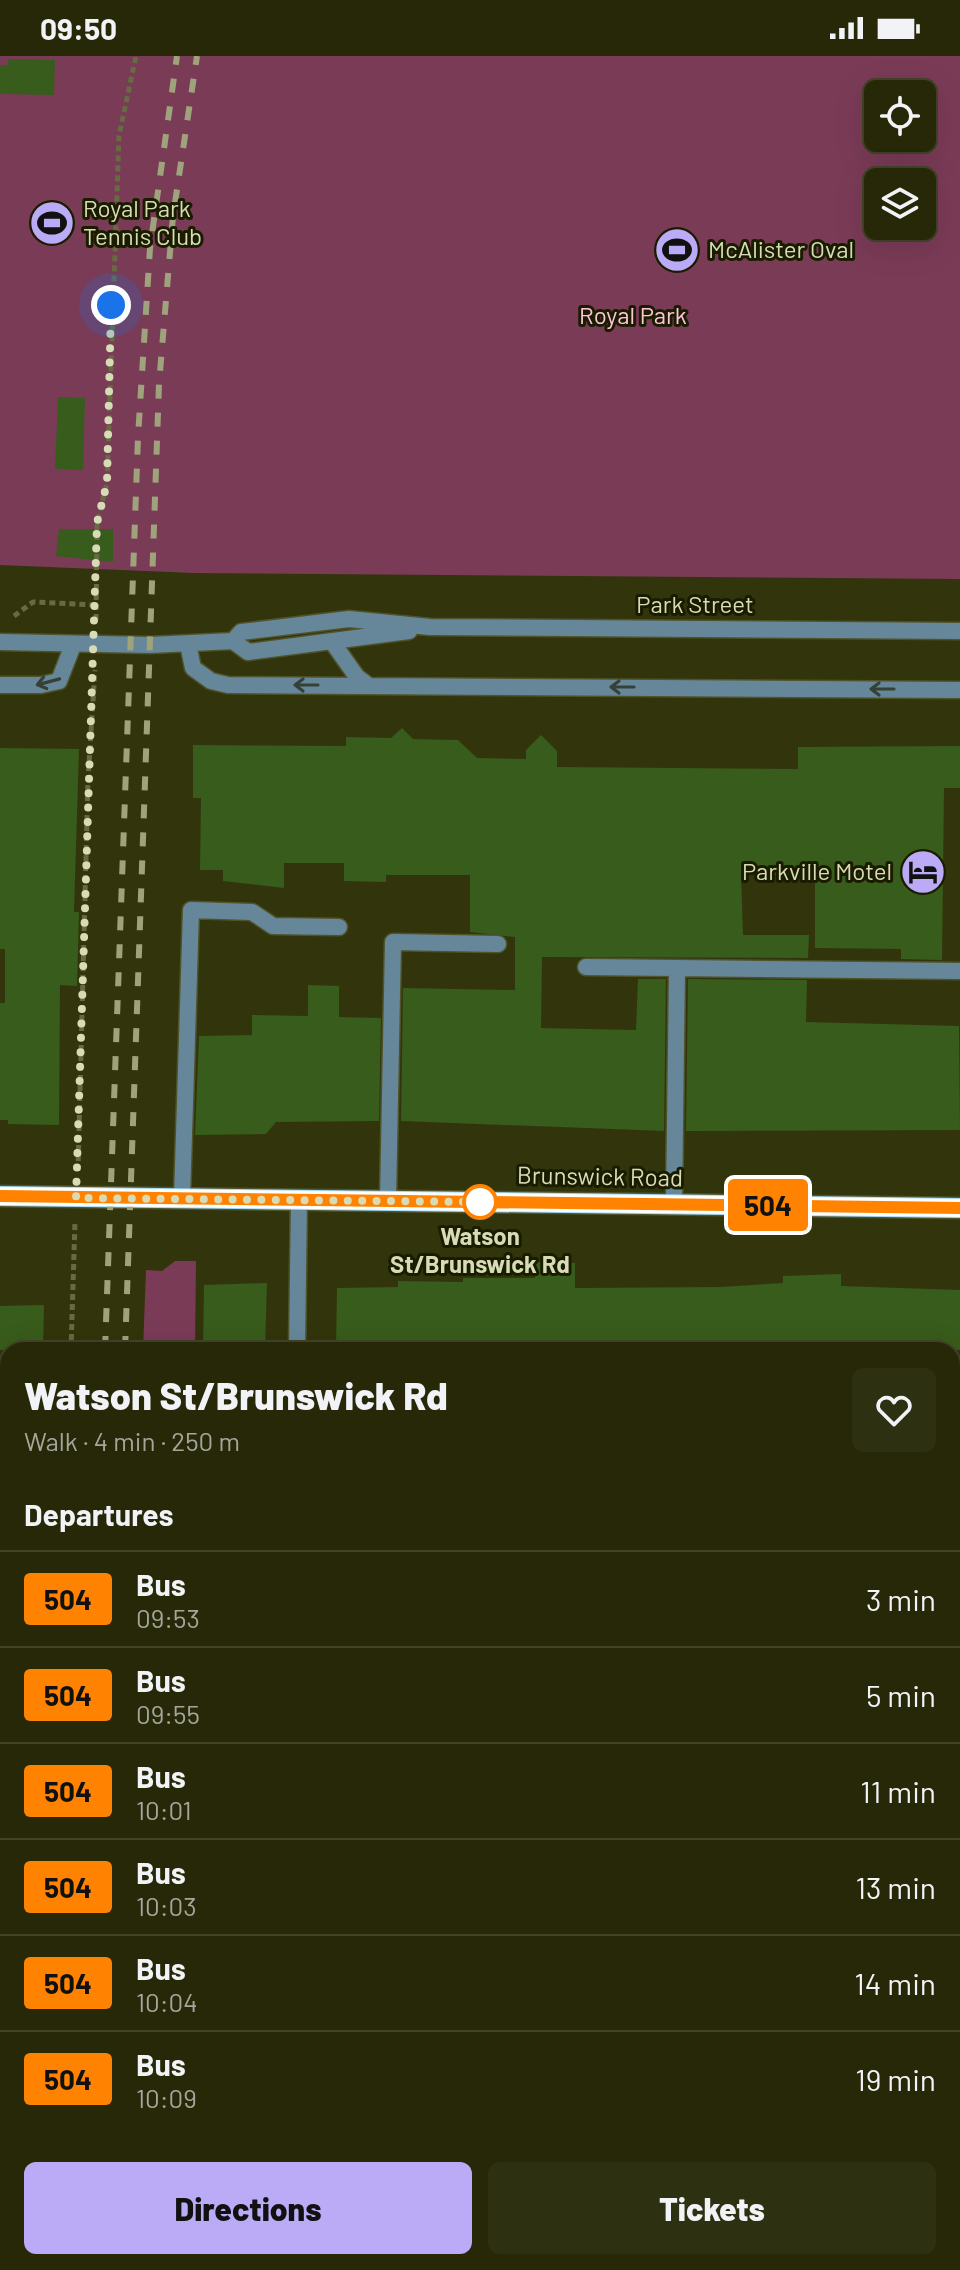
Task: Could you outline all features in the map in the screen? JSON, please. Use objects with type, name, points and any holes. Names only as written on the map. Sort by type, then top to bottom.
[{"type":"main road","name":"Brunswick Road","points":[[0,1196],[960,1208]]},
{"type":"street","name":"Park Street","points":[[233,641],[241,632],[327,620],[430,627],[960,631]]},
{"type":"street","name":"Park Street","points":[[0,642],[96,645],[233,641],[248,652],[333,643],[430,627]]},
{"type":"street","points":[[333,643],[357,677],[369,686]]},
{"type":"street","points":[[188,644],[193,668],[222,685],[960,690]]},
{"type":"street","points":[[0,685],[41,685],[59,681],[73,645]]},
{"type":"street","points":[[182,1198],[191,910],[252,912],[273,926],[339,927]]},
{"type":"street","points":[[388,1200],[393,942],[498,944]]},
{"type":"street","points":[[586,967],[960,971]]},
{"type":"street","points":[[674,1204],[677,968]]},
{"type":"street","points":[[297,1342],[299,1199]]},
{"type":"path","points":[[71,1342],[88,779],[96,645],[97,523],[107,483],[119,136],[136,56]]},
{"type":"path","points":[[11,618],[33,602],[97,605]]},
{"type":"green space","name":"Royal Park","points":[[0,56],[960,56],[960,579],[194,573],[0,565]]},
{"type":"green space","points":[[175,1261],[196,1261],[195,1342],[143,1342],[146,1270],[162,1271]]},
{"type":"building","points":[[8,59],[55,60],[54,95],[0,94],[0,65],[8,65]]},
{"type":"building","points":[[58,397],[85,398],[83,470],[55,469]]},
{"type":"building","points":[[59,529],[113,529],[113,562],[56,556]]},
{"type":"building","points":[[402,728],[413,739],[458,740],[477,758],[526,759],[526,750],[541,735],[557,751],[557,767],[798,769],[798,747],[960,746],[960,788],[944,788],[942,960],[901,959],[901,949],[815,948],[815,875],[741,874],[743,935],[809,935],[808,958],[542,957],[541,1028],[636,1030],[638,979],[666,979],[664,1131],[401,1121],[403,988],[515,990],[515,937],[470,932],[470,875],[386,875],[386,882],[344,881],[344,863],[284,863],[284,888],[223,881],[223,870],[200,870],[201,798],[193,798],[193,745],[346,746],[346,737],[391,738]]},
{"type":"building","points":[[0,748],[79,749],[74,912],[79,912],[77,986],[60,985],[59,1125],[8,1124],[8,1120],[0,1120],[0,1003],[5,1003],[5,949],[0,949]]},
{"type":"building","points":[[688,979],[807,980],[806,1022],[959,1026],[960,1130],[686,1131]]},
{"type":"building","points":[[308,985],[339,986],[339,1017],[381,1018],[379,1121],[276,1122],[266,1134],[195,1135],[199,1036],[252,1035],[252,1015],[308,1016]]},
{"type":"building","points":[[536,1262],[575,1263],[575,1288],[720,1287],[783,1283],[783,1276],[841,1274],[841,1286],[960,1290],[960,1342],[336,1342],[337,1288],[398,1287],[398,1281],[463,1282],[463,1278],[535,1278]]},
{"type":"building","points":[[267,1283],[265,1342],[203,1342],[204,1285]]},
{"type":"building","points":[[44,1305],[43,1342],[0,1342],[0,1306]]},
{"type":"railway","points":[[105,1342],[138,437],[150,248],[177,56]]},
{"type":"railway","points":[[125,1342],[159,384],[173,216],[197,56]]},
{"type":"bus line","name":"504","points":[[0,1196],[960,1208]]},
{"type":"place","name":"Royal Park Tennis Club","points":[[52,223]]},
{"type":"place","name":"McAlister Oval","points":[[677,250]]},
{"type":"place","name":"Parkville Motel","points":[[923,872]]},
{"type":"place","name":"Watson St/Brunswick Rd","points":[[480,1202]]},
{"type":"route","points":[[111,305],[107,483],[97,523],[98,580],[88,779],[76,1198],[483,1202],[480,1202]]}]
